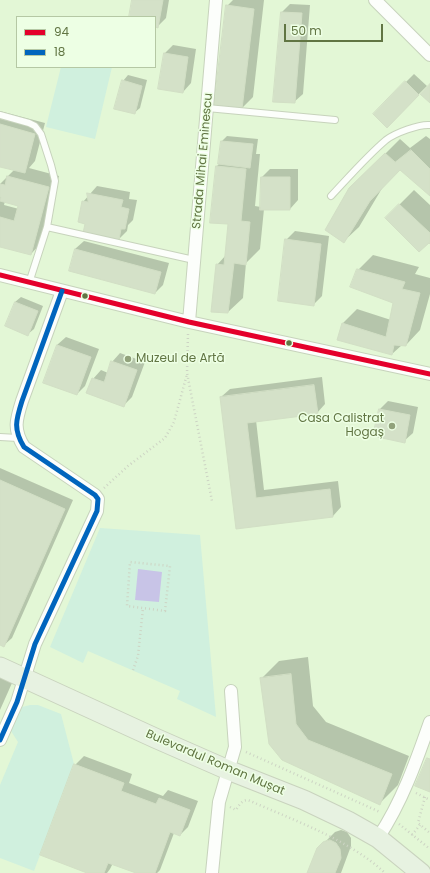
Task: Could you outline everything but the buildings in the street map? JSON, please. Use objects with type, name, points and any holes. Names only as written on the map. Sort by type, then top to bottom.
[{"type":"main road","name":"Bulevardul Roman Mușat","points":[[0,667],[228,770],[304,800],[348,821],[378,838],[421,873]]},
{"type":"street","name":"Strada Mihai Eminescu","points":[[189,322],[216,0]]},
{"type":"street","points":[[375,0],[430,55]]},
{"type":"street","points":[[0,275],[189,322],[430,374],[430,368]]},
{"type":"street","points":[[0,740],[17,702],[35,644],[97,511],[98,499],[95,495],[24,447],[18,438],[16,429],[17,417],[62,291]]},
{"type":"street","points":[[212,873],[219,802],[235,747],[231,691]]},
{"type":"street","points":[[378,838],[391,818],[416,763],[430,722]]},
{"type":"lane","points":[[207,108],[335,120]]},
{"type":"lane","points":[[0,115],[35,126],[41,134],[55,182],[47,227],[29,282]]},
{"type":"lane","points":[[331,196],[387,139],[425,124],[430,125]]},
{"type":"lane","points":[[47,227],[194,260]]},
{"type":"lane","points":[[0,437],[18,438]]},
{"type":"path","points":[[95,495],[128,466],[165,438],[174,422],[187,373],[189,322]]},
{"type":"path","points":[[187,373],[212,501]]},
{"type":"path","points":[[130,562],[170,566],[166,611],[143,608],[127,606],[130,562]]},
{"type":"path","points":[[133,670],[138,656],[143,608]]},
{"type":"path","points":[[235,747],[391,818],[430,850]]},
{"type":"path","points":[[425,797],[418,820],[420,826],[430,833]]},
{"type":"path","points":[[219,802],[236,810],[239,804],[245,800],[248,800],[344,843],[385,873]]},
{"type":"path","points":[[412,835],[420,826]]},
{"type":"shaded area","points":[[0,0],[430,0],[430,873],[0,873]]},
{"type":"shaded area","points":[[61,68],[112,68],[95,139],[46,127]]},
{"type":"shaded area","points":[[100,528],[200,535],[216,717],[177,699],[180,691],[88,651],[83,663],[50,647]]},
{"type":"shaded area","points":[[138,569],[162,572],[159,602],[135,600]]},
{"type":"shaded area","points":[[38,705],[61,714],[74,764],[34,871],[0,858],[0,785],[18,742],[11,731],[22,707]]},
{"type":"transit line","name":"94","points":[[0,275],[189,322],[430,374]]},
{"type":"transit line","name":"18","points":[[0,740],[17,702],[35,644],[97,511],[98,499],[95,495],[24,447],[17,430],[17,419],[22,401],[62,291]]},
{"type":"place","name":"Muzeul de Artă","points":[[128,359]]},
{"type":"place","name":"Casa Calistrat Hogaș","points":[[392,426]]}]
